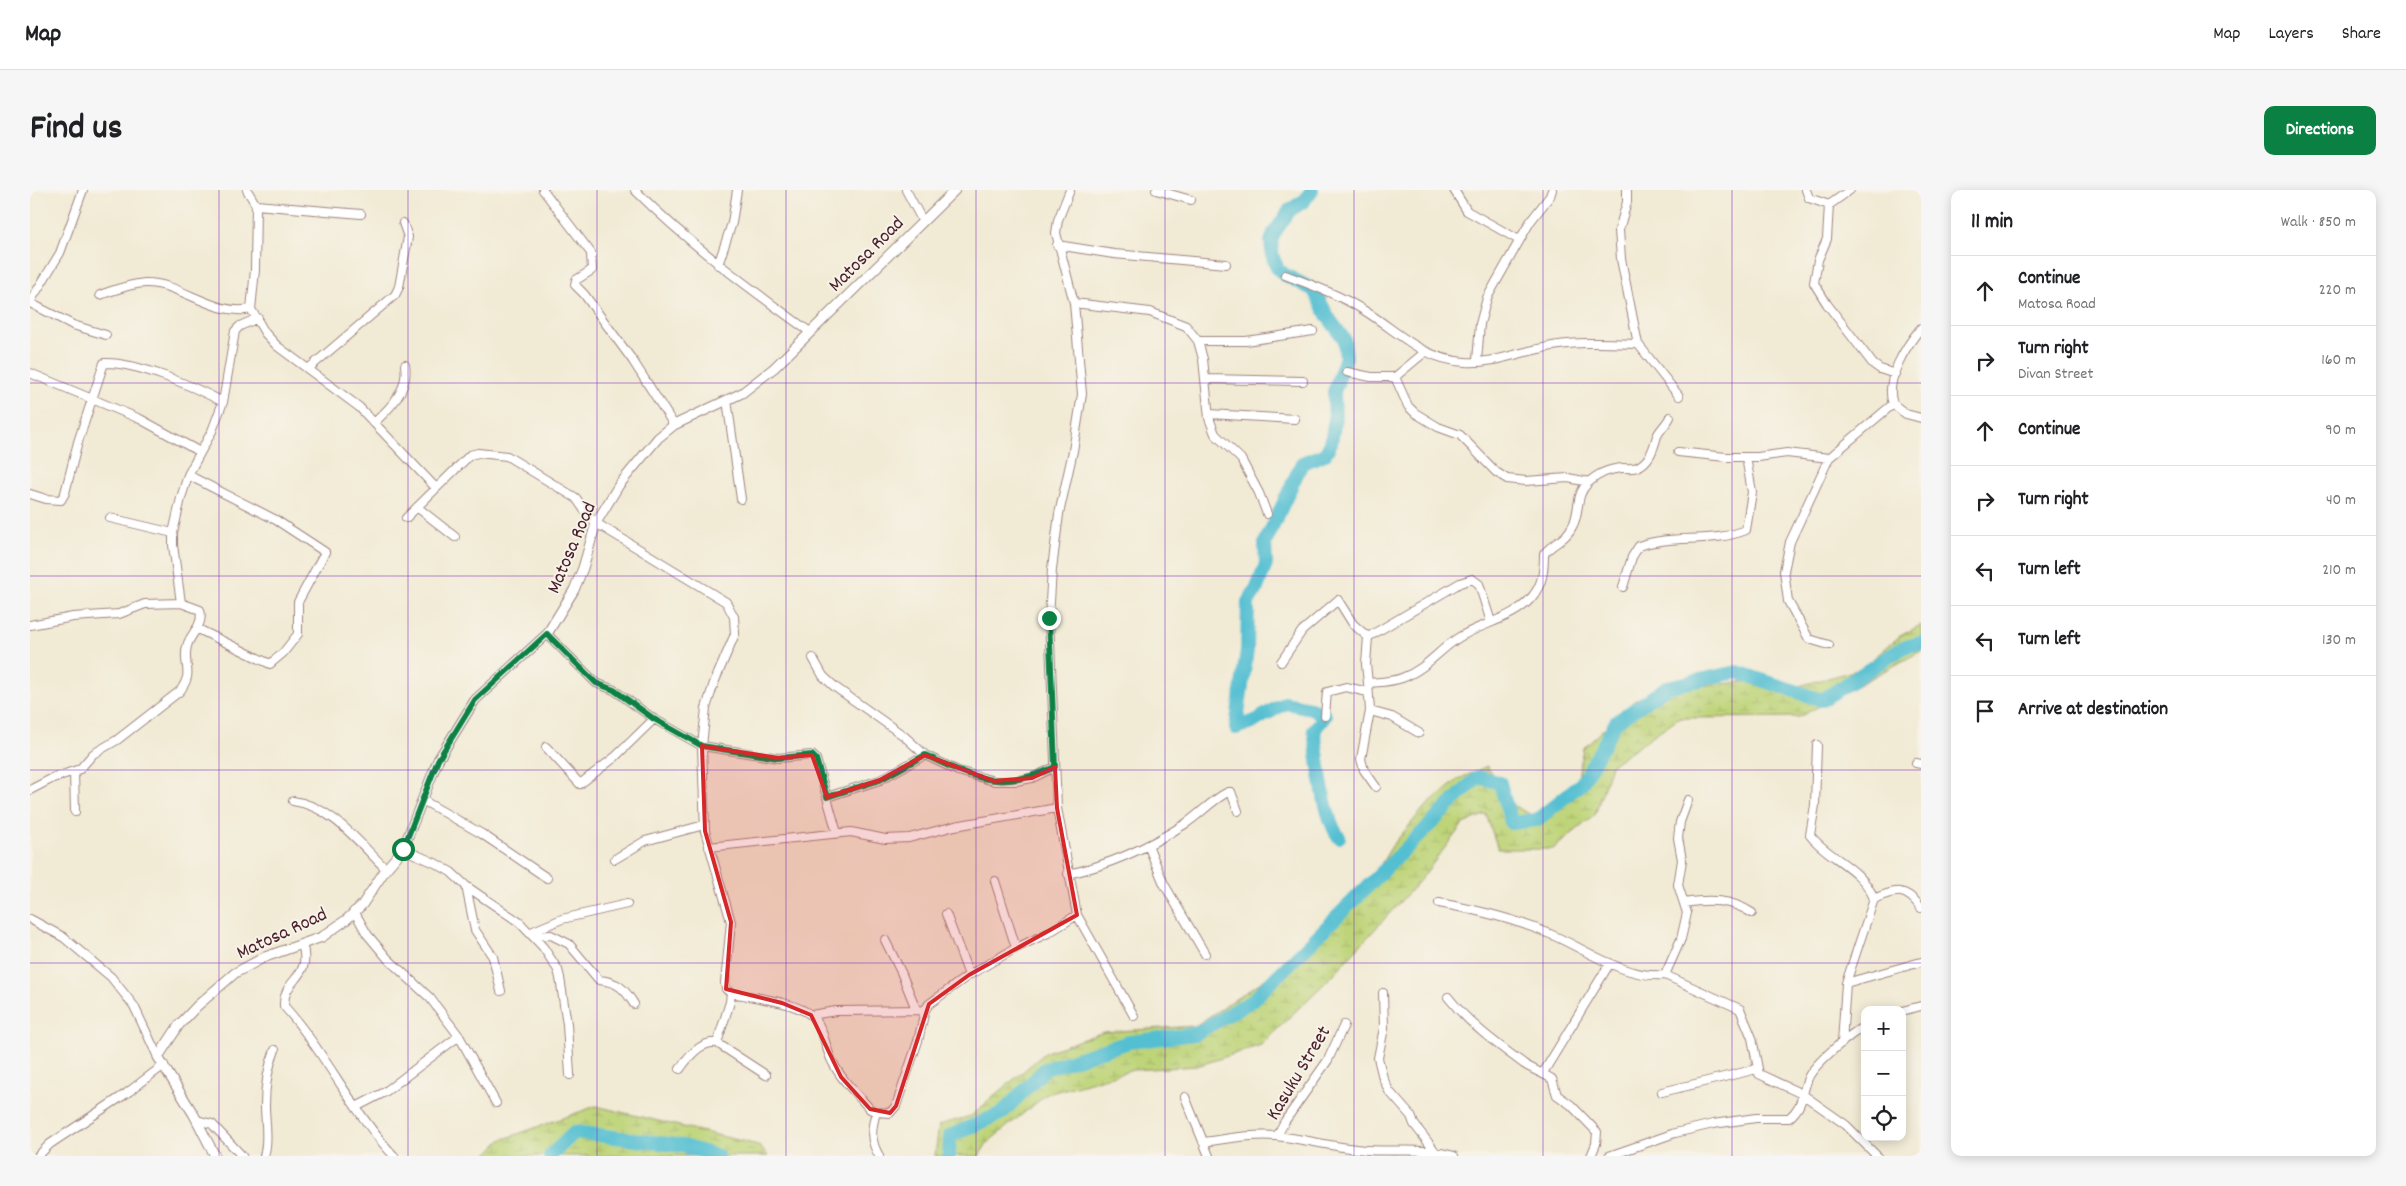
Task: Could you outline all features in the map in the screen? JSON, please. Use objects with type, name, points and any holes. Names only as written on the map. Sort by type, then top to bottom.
[{"type":"street","points":[[83,190],[60,253],[30,302],[74,324],[106,335]]},
{"type":"street","points":[[247,190],[256,205],[256,251],[252,309],[265,333],[308,369],[339,391],[374,423],[436,488]]},
{"type":"street","points":[[543,190],[591,253],[592,270],[576,280],[575,285],[584,294],[633,361],[674,425]]},
{"type":"street","points":[[635,190],[679,233],[718,266],[810,332]]},
{"type":"street","points":[[718,266],[731,228],[737,190]]},
{"type":"street","points":[[906,190],[922,220]]},
{"type":"street","name":"Matosa Road","points":[[161,1061],[179,1025],[197,1006],[235,974],[265,957],[322,937],[362,905],[386,869],[403,849],[424,801],[430,779],[444,749],[475,700],[547,634],[574,590],[583,568],[596,522],[620,485],[658,438],[674,425],[742,393],[774,368],[922,220],[955,190]]},
{"type":"street","points":[[1070,190],[1058,220],[1056,233],[1057,246],[1066,268],[1074,303],[1082,394],[1073,451],[1059,514],[1050,596],[1057,808],[1077,915],[1134,1016]]},
{"type":"street","points":[[1156,190],[1191,200]]},
{"type":"street","points":[[1454,190],[1467,211],[1519,240]]},
{"type":"street","points":[[1477,361],[1483,307],[1519,240],[1550,196],[1552,190]]},
{"type":"street","points":[[1627,190],[1627,202],[1620,230],[1621,259],[1638,344],[1680,396]]},
{"type":"street","points":[[1806,190],[1809,198],[1829,205],[1850,190]]},
{"type":"street","points":[[256,205],[361,214]]},
{"type":"street","points":[[1829,205],[1827,239],[1818,260],[1814,283],[1827,304],[1873,364],[1880,369],[1895,374]]},
{"type":"street","points":[[308,369],[395,295],[399,287],[408,237],[403,223]]},
{"type":"street","points":[[1057,246],[1114,254],[1226,264]]},
{"type":"street","points":[[1285,274],[1320,288],[1365,311],[1404,341],[1425,352],[1457,361],[1506,358],[1561,345],[1638,344]]},
{"type":"street","points":[[100,295],[127,286],[151,284],[165,286],[217,307],[239,311],[252,309]]},
{"type":"street","points":[[1074,303],[1150,312],[1186,326],[1198,341],[1203,359],[1209,414],[1215,434],[1241,459],[1259,493],[1267,514]]},
{"type":"street","points":[[181,603],[172,545],[181,498],[188,475],[212,431],[223,402],[235,331],[240,326],[258,318]]},
{"type":"street","points":[[1921,328],[1907,346],[1895,374],[1891,393],[1893,404],[1906,414],[1921,418]]},
{"type":"street","points":[[1198,341],[1246,341],[1313,332]]},
{"type":"street","points":[[1347,372],[1370,377],[1395,377],[1425,352]]},
{"type":"street","points":[[30,494],[46,500],[61,500],[65,493],[78,442],[93,400],[102,365],[110,363],[147,371],[196,387],[223,402]]},
{"type":"street","points":[[374,423],[389,409],[400,393],[405,382],[405,366]]},
{"type":"street","points":[[30,373],[140,420],[200,452]]},
{"type":"street","points":[[1395,377],[1408,406],[1415,413],[1438,427],[1460,435],[1496,472],[1507,479],[1526,481],[1568,478],[1589,482]]},
{"type":"street","points":[[1206,379],[1303,381]]},
{"type":"street","points":[[727,400],[742,499]]},
{"type":"street","points":[[1829,645],[1809,638],[1788,601],[1784,571],[1790,542],[1829,458],[1893,404]]},
{"type":"street","points":[[1209,414],[1295,419]]},
{"type":"street","points":[[1368,683],[1391,681],[1414,673],[1456,639],[1477,627],[1514,612],[1531,598],[1542,578],[1544,554],[1553,544],[1563,540],[1573,526],[1579,499],[1589,482],[1614,469],[1640,466],[1648,457],[1658,435],[1670,417]]},
{"type":"street","points":[[406,518],[470,455],[478,452],[507,456],[576,498],[587,514],[596,522],[726,602],[732,610],[735,634],[714,683],[706,708],[702,746],[704,824],[731,922],[726,989],[731,993],[782,1003],[811,1015],[817,1023],[831,1061],[841,1077],[870,1109],[890,1114],[896,1106],[918,1042],[920,1010],[885,940]]},
{"type":"street","points":[[1678,452],[1726,457],[1787,453],[1829,458]]},
{"type":"street","points":[[1623,587],[1632,557],[1638,546],[1655,540],[1716,538],[1746,530],[1752,492],[1746,457]]},
{"type":"street","points":[[188,475],[276,520],[326,552],[298,602],[298,634],[283,653],[270,664],[198,629]]},
{"type":"street","points":[[417,507],[456,538]]},
{"type":"street","points":[[110,518],[173,533]]},
{"type":"street","points":[[1368,637],[1460,583],[1472,579],[1479,584],[1491,622]]},
{"type":"street","points":[[1281,662],[1302,630],[1338,600],[1353,624],[1368,637]]},
{"type":"street","points":[[30,625],[73,617],[119,614],[145,604],[181,603],[200,610],[202,615],[198,629],[187,644],[186,659],[189,674],[180,691],[117,740],[93,754],[80,770],[53,778],[30,790]]},
{"type":"street","points":[[547,634],[596,683],[614,690],[654,719],[702,746],[778,758],[812,755],[816,759],[837,833]]},
{"type":"street","points":[[1368,637],[1366,664],[1370,711],[1361,759],[1364,770],[1376,787]]},
{"type":"street","points":[[813,658],[823,676],[835,687],[904,736],[925,755],[958,771],[994,781],[1016,781],[1032,778],[1055,767]]},
{"type":"street","points":[[1325,716],[1327,692],[1346,687],[1368,692]]},
{"type":"street","points":[[1370,711],[1392,717],[1419,732]]},
{"type":"street","points":[[546,747],[580,784],[615,757],[654,719]]},
{"type":"street","points":[[1816,745],[1815,805],[1810,835],[1858,876],[1871,890],[1874,899],[1846,983],[1842,1043]]},
{"type":"street","points":[[827,797],[880,780],[925,755]]},
{"type":"street","points":[[74,772],[75,812]]},
{"type":"street","points":[[1068,874],[1115,860],[1148,845],[1184,824],[1228,792],[1231,792],[1238,811]]},
{"type":"street","points":[[1665,974],[1681,939],[1687,913],[1678,885],[1682,860],[1678,838],[1680,822],[1688,800]]},
{"type":"street","points":[[293,801],[312,805],[334,819],[386,869]]},
{"type":"street","points":[[424,801],[482,834],[547,878]]},
{"type":"street","points":[[709,847],[850,832],[885,839],[909,838],[955,826],[1057,808]]},
{"type":"street","points":[[615,859],[646,842],[704,824]]},
{"type":"street","points":[[1148,845],[1164,884],[1205,954]]},
{"type":"street","points":[[403,849],[451,872],[466,886],[533,934],[558,970],[567,1024],[570,1075]]},
{"type":"street","points":[[996,881],[1016,948]]},
{"type":"street","points":[[466,886],[475,930],[493,957],[501,991]]},
{"type":"street","points":[[1874,899],[1887,893],[1903,892],[1909,895],[1921,908]]},
{"type":"street","points":[[1684,903],[1710,899],[1742,906],[1752,913]]},
{"type":"street","points":[[1439,903],[1510,919],[1550,934],[1610,963],[1654,976],[1665,974],[1740,1009],[1752,1038],[1757,1069],[1763,1077],[1802,1094],[1846,1125],[1877,1156]]},
{"type":"street","points":[[533,934],[562,919],[627,904]]},
{"type":"street","points":[[354,911],[367,934],[388,959],[430,998],[459,1036],[496,1102]]},
{"type":"street","points":[[946,914],[969,975]]},
{"type":"street","points":[[811,1015],[836,1011],[920,1010],[969,975],[1016,948],[1048,933],[1077,915]]},
{"type":"street","points":[[30,919],[63,937],[111,978],[134,1006],[161,1061],[197,1120],[215,1156]]},
{"type":"street","points":[[533,934],[551,935],[569,944],[599,980],[612,981],[623,987],[634,1004]]},
{"type":"street","points":[[302,944],[306,954],[305,966],[284,997],[284,1006],[323,1057],[391,1155]]},
{"type":"street","points":[[1846,983],[1921,962]]},
{"type":"street","points":[[1543,1073],[1610,963]]},
{"type":"street","points":[[716,1043],[730,1002],[731,993]]},
{"type":"street","points":[[1383,994],[1384,1028],[1378,1058],[1383,1078],[1389,1091],[1411,1116],[1414,1124],[1434,1150]]},
{"type":"street","points":[[1448,997],[1488,1037],[1524,1064],[1552,1079],[1557,1095],[1571,1105],[1596,1132],[1596,1144],[1591,1156]]},
{"type":"street","points":[[1906,1010],[1921,1006]]},
{"type":"street","name":"Kasuku Street","points":[[1277,1136],[1285,1120],[1328,1060],[1344,1025]]},
{"type":"street","points":[[1615,1155],[1675,1133],[1713,1124],[1756,1118],[1789,1118],[1800,1107],[1802,1094],[1809,1076],[1842,1043],[1861,1029]]},
{"type":"street","points":[[356,1107],[385,1092],[459,1036]]},
{"type":"street","points":[[680,1069],[697,1049],[716,1043],[766,1075]]},
{"type":"street","points":[[264,1156],[268,1070],[274,1050]]},
{"type":"street","points":[[38,1156],[50,1144],[127,1093],[161,1061]]},
{"type":"street","points":[[1662,1092],[1757,1069]]},
{"type":"street","points":[[1185,1097],[1208,1156]]},
{"type":"street","points":[[876,1112],[870,1134],[879,1156]]},
{"type":"street","points":[[197,1120],[212,1124],[242,1156]]},
{"type":"street","points":[[1203,1142],[1277,1136],[1366,1150],[1434,1150],[1451,1156]]},
{"type":"highlighted area","points":[[702,746],[778,758],[812,755],[827,797],[880,780],[925,755],[994,781],[1032,778],[1055,767],[1057,808],[1077,915],[969,975],[929,1004],[896,1106],[890,1113],[870,1109],[841,1077],[811,1015],[782,1003],[726,989],[731,922],[705,831]]},
{"type":"green space","points":[[1921,625],[1921,651],[1799,717],[1678,718],[1611,765],[1595,815],[1553,849],[1498,849],[1486,814],[1463,824],[1421,879],[1331,977],[1261,1045],[1197,1066],[1133,1070],[1047,1094],[987,1143],[979,1156],[935,1156],[939,1125],[971,1116],[1046,1052],[1104,1032],[1195,1026],[1294,960],[1364,892],[1392,846],[1424,808],[1459,779],[1487,766],[1510,804],[1540,819],[1578,778],[1583,748],[1636,699],[1680,688],[1763,680],[1799,686],[1861,669],[1900,636]]},
{"type":"green space","points":[[596,1106],[758,1145],[768,1156],[485,1156],[501,1140]]},
{"type":"waterway","points":[[1312,190],[1304,201],[1290,210],[1274,233],[1271,242],[1273,258],[1278,269],[1285,275],[1314,290],[1328,317],[1344,339],[1346,357],[1334,392],[1335,419],[1331,443],[1325,454],[1302,463],[1265,543],[1266,564],[1257,588],[1248,602],[1247,650],[1236,728],[1255,721],[1285,703],[1311,708],[1325,716],[1314,730],[1325,802],[1333,828],[1339,837]]},
{"type":"waterway","points":[[949,1156],[950,1136],[1002,1113],[1045,1069],[1129,1042],[1195,1034],[1253,1000],[1478,777],[1500,783],[1511,823],[1537,820],[1582,783],[1616,722],[1667,687],[1737,672],[1822,700],[1904,647],[1921,643]]},
{"type":"waterway","points":[[550,1156],[575,1132],[683,1146],[718,1156]]},
{"type":"route","points":[[403,849],[424,801],[438,760],[475,700],[547,634],[596,683],[614,690],[654,719],[702,746],[778,758],[812,755],[816,759],[827,797],[880,780],[925,755],[958,771],[994,781],[1016,781],[1032,778],[1055,767],[1049,618]]}]
